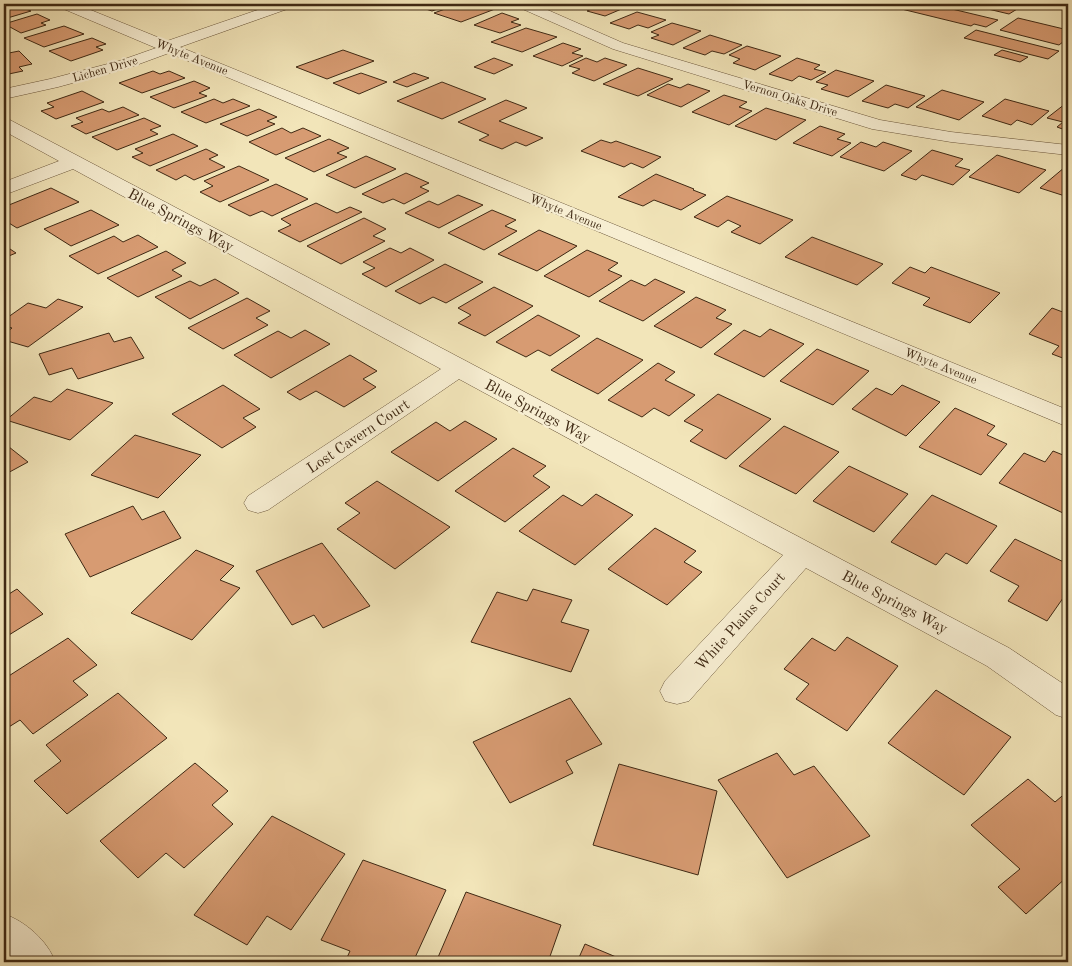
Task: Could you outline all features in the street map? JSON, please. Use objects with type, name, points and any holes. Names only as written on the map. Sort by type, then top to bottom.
[{"type":"street","name":"Whyte Avenue","points":[[64,4],[1068,419]]},
{"type":"street","name":"Lichen Drive","points":[[4,94],[100,72],[158,53],[179,40],[288,4]]},
{"type":"street","name":"Vernon Oaks Drive","points":[[523,4],[618,46],[878,125],[952,138],[1068,150]]},
{"type":"street","name":"Blue Springs Way","points":[[4,124],[998,657],[1068,705]]},
{"type":"street","points":[[4,189],[74,162]]},
{"type":"street","name":"Lost Cavern Court","points":[[258,503],[458,369]]},
{"type":"street","name":"White Plains Court","points":[[677,691],[803,552]]},
{"type":"street","points":[[4,933],[35,962]]},
{"type":"building","points":[[410,4],[452,4],[432,11]]},
{"type":"building","points":[[459,4],[469,6],[479,4],[495,9],[461,22],[434,13]]},
{"type":"building","points":[[588,4],[631,5],[605,16],[587,11],[596,7]]},
{"type":"building","points":[[881,4],[931,4],[998,20],[986,27],[974,24],[971,26]]},
{"type":"building","points":[[967,4],[1011,4],[1022,6],[1009,14]]},
{"type":"building","points":[[18,6],[31,11],[4,19],[4,7],[7,9]]},
{"type":"building","points":[[637,12],[666,20],[648,28],[638,25],[629,29],[610,23]]},
{"type":"building","points":[[502,13],[519,19],[511,22],[521,25],[500,33],[474,25]]},
{"type":"building","points":[[37,14],[50,20],[41,23],[46,25],[21,33],[10,27],[4,29],[4,24]]},
{"type":"building","points":[[1018,18],[1068,30],[1068,38],[1059,45],[1000,30]]},
{"type":"building","points":[[672,23],[701,31],[673,45],[651,38],[659,35],[651,32]]},
{"type":"building","points":[[64,26],[84,34],[44,47],[24,38]]},
{"type":"building","points":[[526,28],[557,37],[522,52],[491,42]]},
{"type":"building","points":[[976,30],[1059,51],[1048,59],[964,38]]},
{"type":"building","points":[[710,35],[742,45],[724,54],[712,51],[705,55],[683,48]]},
{"type":"building","points":[[92,38],[106,44],[96,47],[103,50],[71,61],[49,51]]},
{"type":"building","points":[[563,43],[581,49],[572,53],[583,56],[562,66],[533,56]]},
{"type":"building","points":[[747,46],[781,56],[755,70],[733,63],[740,59],[729,55]]},
{"type":"building","points":[[343,50],[374,61],[327,79],[296,67]]},
{"type":"building","points":[[1002,50],[1028,57],[1020,62],[994,55]]},
{"type":"building","points":[[19,51],[32,64],[19,67],[23,71],[4,75],[4,54]]},
{"type":"building","points":[[494,58],[513,65],[494,74],[474,67]]},
{"type":"building","points":[[586,58],[597,62],[605,58],[627,65],[594,81],[572,73],[580,69],[569,66]]},
{"type":"building","points":[[797,58],[820,65],[814,69],[826,72],[811,80],[799,76],[792,81],[769,74]]},
{"type":"building","points":[[638,68],[673,79],[638,96],[603,84]]},
{"type":"building","points":[[836,70],[874,81],[848,97],[821,89],[828,85],[816,82]]},
{"type":"building","points":[[153,71],[160,74],[169,71],[185,78],[142,93],[119,83]]},
{"type":"building","points":[[361,73],[387,82],[359,94],[333,83]]},
{"type":"building","points":[[414,73],[429,78],[407,87],[393,82]]},
{"type":"building","points":[[194,81],[210,88],[199,93],[207,96],[174,108],[150,97]]},
{"type":"building","points":[[442,82],[486,99],[442,119],[397,101]]},
{"type":"building","points":[[668,84],[680,88],[688,84],[710,91],[681,107],[647,95]]},
{"type":"building","points":[[886,85],[925,96],[908,108],[895,104],[888,108],[862,101]]},
{"type":"building","points":[[942,90],[984,102],[959,120],[916,107]]},
{"type":"building","points":[[82,91],[104,102],[56,119],[41,111],[54,107],[47,103]]},
{"type":"building","points":[[724,95],[747,102],[739,107],[752,111],[729,125],[692,112]]},
{"type":"building","points":[[214,99],[223,103],[233,99],[250,106],[206,123],[181,112]]},
{"type":"building","points":[[1005,99],[1049,111],[1032,125],[1017,120],[1011,125],[982,116]]},
{"type":"building","points":[[506,100],[527,108],[499,121],[543,138],[526,146],[516,142],[502,149],[479,140],[489,135],[458,122]]},
{"type":"building","points":[[1065,104],[1068,104],[1068,131],[1057,127],[1063,122],[1047,118]]},
{"type":"building","points":[[123,107],[139,115],[86,134],[71,126],[83,122],[76,118],[102,109],[109,112]]},
{"type":"building","points":[[766,108],[806,120],[776,140],[735,126]]},
{"type":"building","points":[[259,109],[277,117],[267,121],[275,124],[247,136],[220,124]]},
{"type":"building","points":[[144,118],[161,126],[150,130],[158,134],[117,150],[92,137]]},
{"type":"building","points":[[820,126],[845,134],[837,139],[851,143],[832,156],[793,143]]},
{"type":"building","points":[[282,128],[291,133],[303,128],[321,136],[276,155],[249,142]]},
{"type":"building","points":[[173,134],[198,146],[150,166],[132,157],[143,153],[135,149]]},
{"type":"building","points":[[329,139],[349,148],[337,153],[347,157],[314,172],[285,158]]},
{"type":"building","points":[[601,140],[611,143],[616,141],[661,157],[643,168],[631,163],[624,167],[581,151]]},
{"type":"building","points":[[861,142],[876,147],[883,142],[912,151],[884,171],[840,157]]},
{"type":"building","points":[[206,149],[218,155],[209,159],[225,167],[194,180],[185,175],[176,180],[156,170]]},
{"type":"building","points":[[932,150],[963,159],[955,166],[970,170],[953,185],[922,175],[916,180],[901,175]]},
{"type":"building","points":[[997,155],[1046,170],[1019,193],[969,177]]},
{"type":"building","points":[[366,156],[396,169],[355,188],[326,175]]},
{"type":"building","points":[[239,166],[269,180],[220,202],[200,192],[213,186],[204,181]]},
{"type":"building","points":[[1065,167],[1068,168],[1068,197],[1040,188]]},
{"type":"building","points":[[406,173],[429,183],[420,187],[429,191],[404,204],[393,199],[383,203],[362,194]]},
{"type":"building","points":[[656,174],[706,195],[681,210],[654,200],[643,206],[618,197]]},
{"type":"building","points":[[276,184],[308,199],[272,216],[262,211],[250,216],[228,205]]},
{"type":"building","points":[[51,188],[79,202],[17,228],[4,220],[4,207]]},
{"type":"building","points":[[458,195],[483,205],[439,228],[405,213],[429,201],[438,205]]},
{"type":"building","points":[[727,196],[793,220],[760,244],[731,232],[741,226],[728,220],[718,227],[694,217]]},
{"type":"building","points":[[316,203],[337,213],[350,207],[362,212],[300,242],[278,231],[291,225],[281,219]]},
{"type":"building","points":[[91,210],[119,225],[71,246],[44,229]]},
{"type":"building","points":[[492,210],[516,220],[505,226],[517,231],[484,250],[448,233]]},
{"type":"building","points":[[364,218],[386,229],[373,236],[385,241],[341,264],[307,246]]},
{"type":"building","points":[[539,230],[577,246],[537,271],[498,254]]},
{"type":"building","points":[[138,235],[158,247],[98,274],[69,256],[114,236],[123,242]]},
{"type":"building","points":[[812,237],[883,264],[857,285],[785,257]]},
{"type":"building","points":[[4,245],[16,253],[4,258]]},
{"type":"building","points":[[390,248],[401,253],[410,248],[434,260],[386,287],[362,274],[375,268],[363,262]]},
{"type":"building","points":[[587,250],[618,263],[608,270],[622,276],[589,297],[544,276]]},
{"type":"building","points":[[166,251],[186,263],[172,270],[182,276],[138,297],[107,278]]},
{"type":"building","points":[[445,264],[483,282],[446,303],[433,297],[420,304],[395,291]]},
{"type":"building","points":[[910,267],[925,273],[931,267],[1000,293],[970,323],[923,305],[930,298],[892,283]]},
{"type":"building","points":[[215,279],[239,293],[190,319],[155,297],[190,281],[200,286]]},
{"type":"building","points":[[655,279],[685,292],[643,321],[599,301],[631,280],[645,286]]},
{"type":"building","points":[[494,287],[533,306],[485,336],[458,323],[471,315],[458,308]]},
{"type":"building","points":[[696,297],[726,310],[716,318],[732,324],[701,348],[654,326]]},
{"type":"building","points":[[247,298],[270,311],[256,318],[268,325],[223,349],[188,328]]},
{"type":"building","points":[[58,299],[83,307],[28,347],[4,340],[4,334],[12,328],[4,326],[4,320],[28,303],[46,308]]},
{"type":"building","points":[[1052,308],[1068,314],[1068,360],[1052,354],[1059,346],[1029,334]]},
{"type":"building","points":[[538,315],[580,336],[550,356],[538,350],[526,357],[496,342]]},
{"type":"building","points":[[770,329],[804,344],[764,377],[714,354],[744,330],[760,337]]},
{"type":"building","points":[[305,330],[330,344],[271,378],[234,355],[278,331],[291,338]]},
{"type":"building","points":[[109,333],[114,342],[131,337],[144,358],[78,379],[72,368],[49,375],[39,354]]},
{"type":"building","points":[[597,338],[643,360],[598,394],[551,370]]},
{"type":"building","points":[[817,349],[869,371],[833,405],[780,381]]},
{"type":"building","points":[[350,355],[377,371],[363,379],[376,387],[344,407],[316,391],[300,400],[287,392]]},
{"type":"building","points":[[658,363],[675,372],[665,380],[695,395],[669,416],[654,408],[642,417],[608,400]]},
{"type":"building","points":[[223,385],[260,409],[243,418],[256,427],[222,448],[172,414]]},
{"type":"building","points":[[902,385],[940,402],[906,436],[852,409],[876,388],[892,395]]},
{"type":"building","points":[[67,389],[113,403],[70,440],[6,420],[34,397],[51,402]]},
{"type":"building","points":[[718,394],[771,419],[726,459],[690,441],[703,430],[684,421]]},
{"type":"building","points":[[955,408],[995,426],[987,435],[1007,444],[981,475],[919,447]]},
{"type":"building","points":[[465,421],[497,439],[438,481],[391,452],[436,422],[450,431]]},
{"type":"building","points":[[784,426],[839,452],[796,494],[739,466]]},
{"type":"building","points":[[135,435],[201,455],[158,498],[91,475]]},
{"type":"building","points":[[4,443],[28,462],[4,475]]},
{"type":"building","points":[[513,448],[546,466],[533,476],[550,487],[505,522],[455,491]]},
{"type":"building","points":[[1053,451],[1068,457],[1068,506],[1063,513],[999,483],[1024,453],[1045,462]]},
{"type":"building","points":[[849,466],[908,494],[874,532],[813,501]]},
{"type":"building","points":[[377,481],[450,527],[395,569],[337,529],[360,513],[345,503]]},
{"type":"building","points":[[596,494],[633,515],[575,565],[519,531],[563,495],[582,506]]},
{"type":"building","points":[[932,495],[997,526],[967,564],[946,553],[936,565],[891,542]]},
{"type":"building","points":[[133,506],[142,520],[164,511],[181,538],[90,577],[65,534]]},
{"type":"building","points":[[655,528],[696,551],[684,562],[702,572],[667,605],[608,569]]},
{"type":"building","points":[[1015,539],[1068,564],[1068,591],[1047,621],[1008,601],[1019,586],[990,571]]},
{"type":"building","points":[[322,543],[370,606],[323,628],[314,615],[292,625],[256,571]]},
{"type":"building","points":[[196,550],[234,566],[220,580],[240,588],[192,640],[131,613]]},
{"type":"building","points":[[17,589],[43,614],[4,638],[4,597]]},
{"type":"building","points":[[533,589],[572,600],[561,622],[589,630],[571,672],[471,642],[497,592],[527,601]]},
{"type":"building","points":[[847,637],[898,666],[847,731],[796,699],[809,684],[784,669],[812,638],[835,651]]},
{"type":"building","points":[[68,638],[97,665],[73,681],[88,695],[33,734],[20,720],[4,730],[4,679]]},
{"type":"building","points":[[936,690],[1011,737],[964,795],[888,743]]},
{"type":"building","points":[[118,693],[167,738],[67,814],[34,781],[61,761],[46,745]]},
{"type":"building","points":[[570,698],[602,744],[566,761],[573,773],[510,803],[473,742]]},
{"type":"building","points":[[777,753],[794,775],[814,766],[870,836],[787,878],[718,780]]},
{"type":"building","points":[[195,763],[228,791],[212,805],[233,824],[184,868],[166,853],[138,878],[100,841]]},
{"type":"building","points":[[619,764],[717,791],[698,875],[593,845]]},
{"type":"building","points":[[1028,779],[1055,802],[1068,791],[1068,876],[1026,914],[998,887],[1020,869],[971,825]]},
{"type":"building","points":[[272,816],[345,854],[291,930],[267,916],[247,945],[194,915]]},
{"type":"building","points":[[363,860],[446,890],[413,962],[345,962],[350,951],[321,940]]},
{"type":"building","points":[[466,892],[561,925],[548,962],[436,962]]},
{"type":"building","points":[[585,944],[628,962],[577,962]]}]
